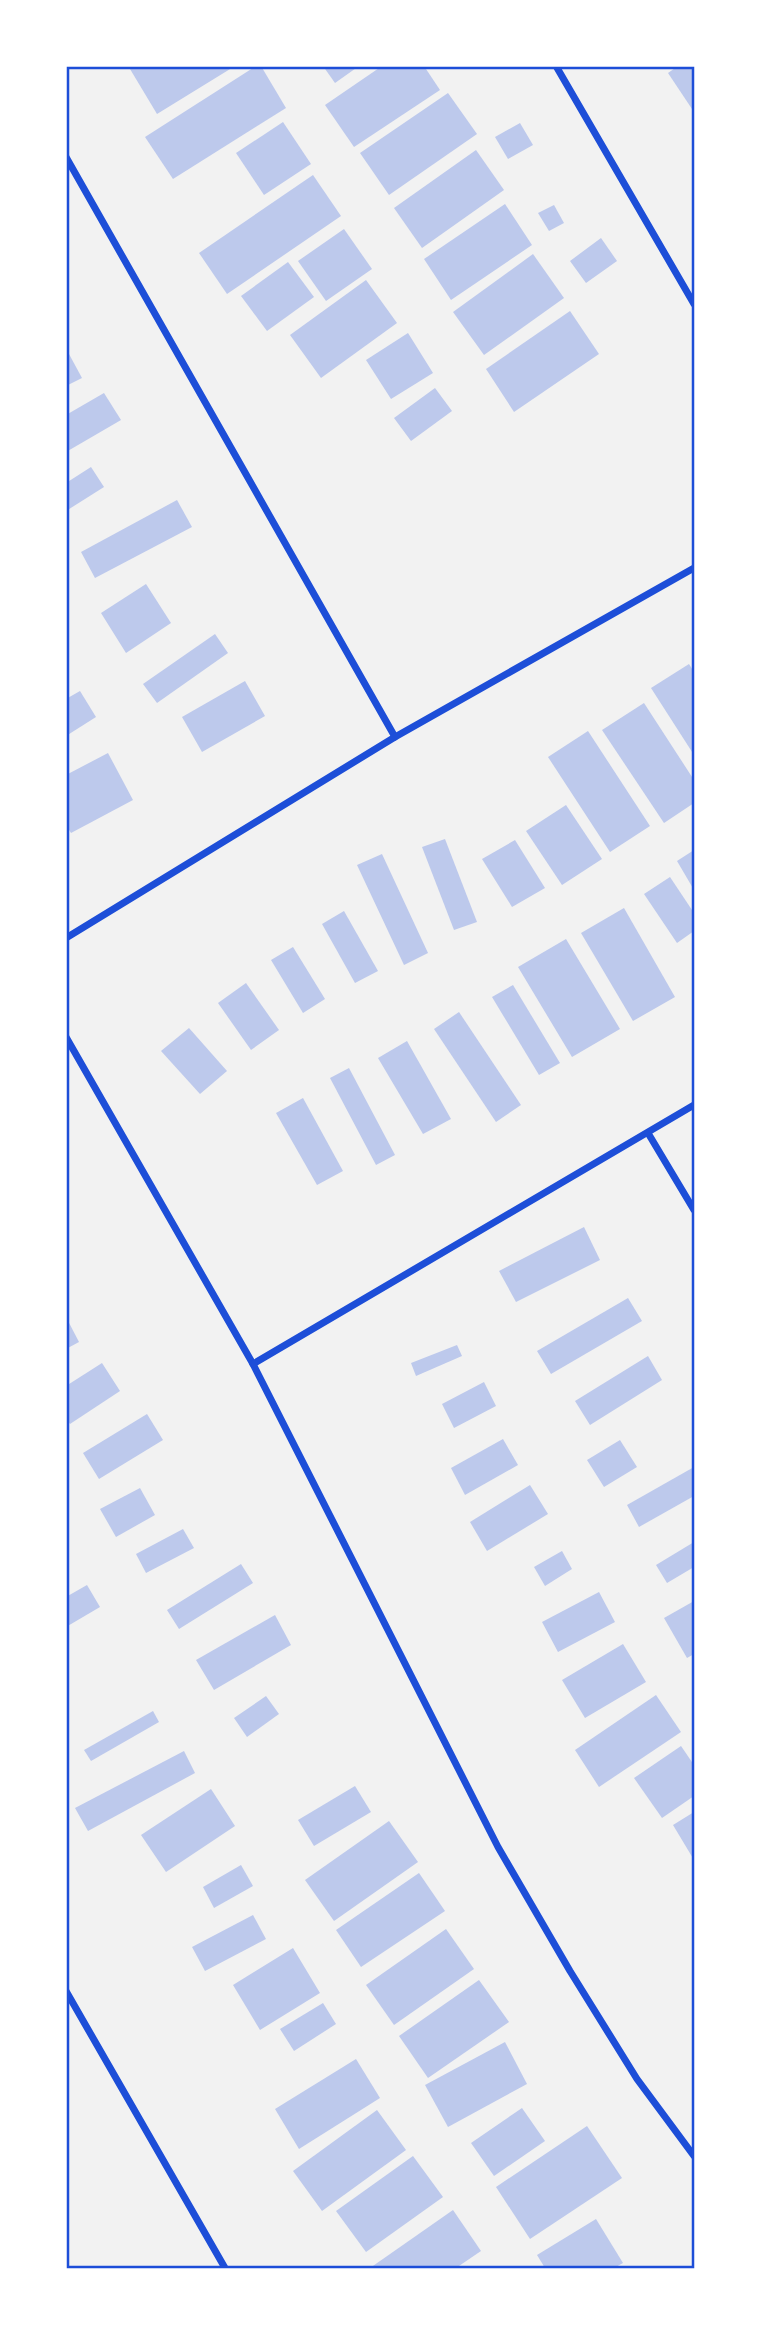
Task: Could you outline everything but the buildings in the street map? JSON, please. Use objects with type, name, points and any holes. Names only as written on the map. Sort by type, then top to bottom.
[{"type":"street","points":[[556,66],[695,304]]},
{"type":"street","points":[[66,157],[395,737]]},
{"type":"street","points":[[66,938],[395,737],[695,568]]},
{"type":"street","points":[[66,1037],[253,1364],[498,1847],[570,1971],[638,2079],[695,2156]]},
{"type":"street","points":[[253,1364],[695,1105]]},
{"type":"street","points":[[648,1133],[695,1210]]},
{"type":"street","points":[[66,1992],[225,2269]]}]
